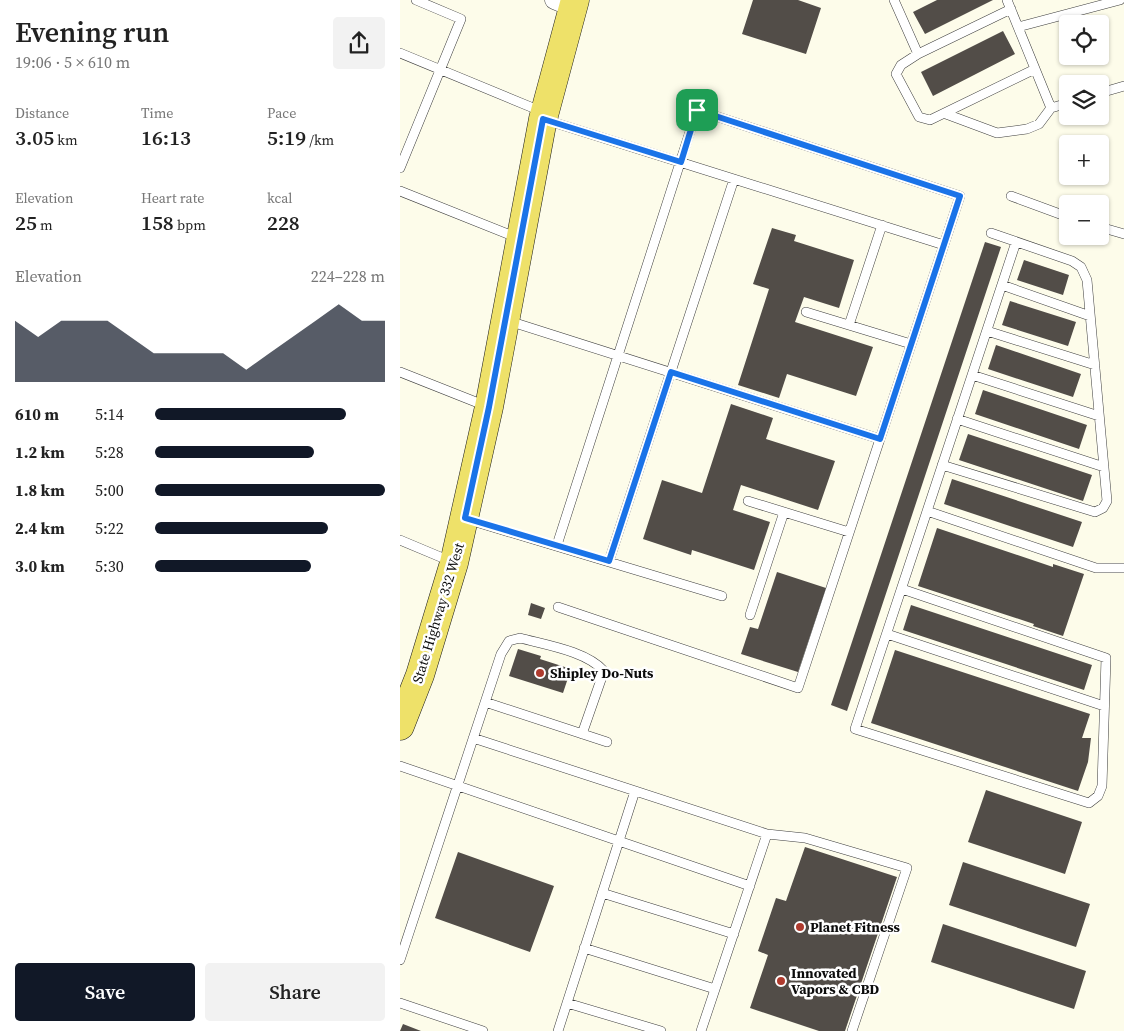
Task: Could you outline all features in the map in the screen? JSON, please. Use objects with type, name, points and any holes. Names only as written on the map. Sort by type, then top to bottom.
[{"type":"main road","name":"State Highway 332 West","points":[[400,726],[420,676],[454,563],[465,518],[489,407],[567,3]]},
{"type":"lane","points":[[400,168],[460,19],[416,0]]},
{"type":"lane","points":[[1007,0],[1051,108]]},
{"type":"lane","points":[[1018,27],[1120,0]]},
{"type":"lane","points":[[896,1],[918,54]]},
{"type":"lane","points":[[1011,9],[918,54],[901,65],[896,74],[918,117],[930,120],[946,114],[1035,69]]},
{"type":"lane","points":[[400,53],[544,116],[734,179],[944,244]]},
{"type":"lane","points":[[1109,90],[1124,86]]},
{"type":"lane","points":[[946,114],[997,133],[1027,129],[1039,124],[1051,108],[1059,106]]},
{"type":"lane","points":[[557,545],[697,110],[960,196],[798,688],[558,607]]},
{"type":"lane","points":[[609,561],[734,179]]},
{"type":"lane","points":[[400,191],[521,239]]},
{"type":"lane","points":[[1011,196],[1059,214]]},
{"type":"lane","points":[[849,325],[882,225]]},
{"type":"lane","points":[[1109,230],[1124,234]]},
{"type":"lane","points":[[942,464],[1095,512],[1103,508],[1107,501],[1087,280],[1081,267],[1072,261],[991,233]]},
{"type":"lane","points":[[902,589],[1106,658],[1102,786],[1098,796],[1089,804],[856,728],[1016,242]]},
{"type":"lane","points":[[1002,284],[1090,316]]},
{"type":"lane","points":[[806,312],[911,344]]},
{"type":"lane","points":[[505,319],[880,439]]},
{"type":"lane","points":[[986,331],[1095,364]]},
{"type":"lane","points":[[400,372],[489,407]]},
{"type":"lane","points":[[972,375],[1099,416]]},
{"type":"lane","points":[[957,420],[1104,467]]},
{"type":"lane","points":[[748,501],[849,532]]},
{"type":"lane","points":[[927,511],[1096,568],[1124,568]]},
{"type":"lane","points":[[750,615],[784,512]]},
{"type":"lane","points":[[465,518],[722,596]]},
{"type":"lane","points":[[400,540],[454,563]]},
{"type":"lane","points":[[887,634],[1104,706]]},
{"type":"lane","points":[[400,960],[500,654],[509,642],[520,638],[587,657],[604,671],[582,734]]},
{"type":"lane","points":[[485,702],[607,742]]},
{"type":"lane","points":[[473,738],[767,834],[805,838],[908,868],[852,1031]]},
{"type":"lane","points":[[400,766],[750,886]]},
{"type":"lane","points":[[558,1031],[635,791]]},
{"type":"lane","points":[[701,1031],[767,834]]},
{"type":"lane","points":[[602,893],[734,934]]},
{"type":"lane","points":[[584,948],[715,989]]},
{"type":"lane","points":[[400,1003],[483,1031]]},
{"type":"lane","points":[[566,1003],[661,1031]]},
{"type":"building","points":[[753,0],[798,0],[821,8],[806,54],[742,34]]},
{"type":"building","points":[[937,0],[993,0],[925,34],[913,12]]},
{"type":"building","points":[[1003,31],[1015,54],[933,96],[921,72]]},
{"type":"building","points":[[772,228],[796,235],[794,241],[854,260],[839,308],[804,297],[795,322],[873,347],[856,396],[787,374],[779,398],[738,385],[769,289],[753,284]]},
{"type":"building","points":[[985,242],[1001,247],[847,711],[831,705]]},
{"type":"building","points":[[1024,260],[1069,275],[1063,295],[1017,280]]},
{"type":"building","points":[[1010,301],[1076,322],[1068,346],[1002,325]]},
{"type":"building","points":[[996,345],[1081,374],[1073,397],[988,369]]},
{"type":"building","points":[[983,390],[1087,425],[1079,449],[975,414]]},
{"type":"building","points":[[731,404],[773,418],[766,439],[835,461],[818,510],[741,485],[733,510],[770,522],[754,570],[692,550],[691,555],[643,539],[662,480],[702,493]]},
{"type":"building","points":[[968,434],[1092,475],[1083,501],[959,460]]},
{"type":"building","points":[[952,479],[1082,522],[1073,547],[944,504]]},
{"type":"building","points":[[937,528],[1053,567],[1053,564],[1084,574],[1063,636],[1033,626],[1034,624],[918,586]]},
{"type":"building","points":[[777,572],[826,588],[798,672],[741,654],[750,627],[758,629]]},
{"type":"building","points":[[531,603],[545,608],[541,619],[528,615]]},
{"type":"building","points":[[911,605],[1092,665],[1084,690],[903,630]]},
{"type":"building","name":"Shipley Do-Nuts","points":[[518,649],[541,656],[540,659],[571,669],[563,693],[509,676]]},
{"type":"building","points":[[895,650],[1090,714],[1082,738],[1091,738],[1088,762],[1078,791],[871,723]]},
{"type":"building","points":[[986,790],[1082,822],[1065,874],[968,842]]},
{"type":"building","points":[[805,847],[897,877],[845,1031],[819,1031],[750,1008],[768,955],[758,951],[776,898],[786,901]]},
{"type":"building","points":[[458,852],[554,886],[530,952],[435,918]]},
{"type":"building","points":[[963,862],[1090,904],[1076,947],[949,905]]},
{"type":"building","points":[[943,924],[1086,971],[1074,1009],[931,962]]},
{"type":"building","points":[[403,1024],[421,1031],[400,1031]]},
{"type":"place","name":"Shipley Do-Nuts","points":[[540,673]]},
{"type":"place","name":"Planet Fitness","points":[[800,927]]},
{"type":"place","name":"Innovated Vapors & CBD","points":[[781,981]]},
{"type":"route","points":[[697,110],[960,196],[880,439],[671,372],[609,561],[465,518],[489,407],[543,119],[681,162],[697,110]]}]
